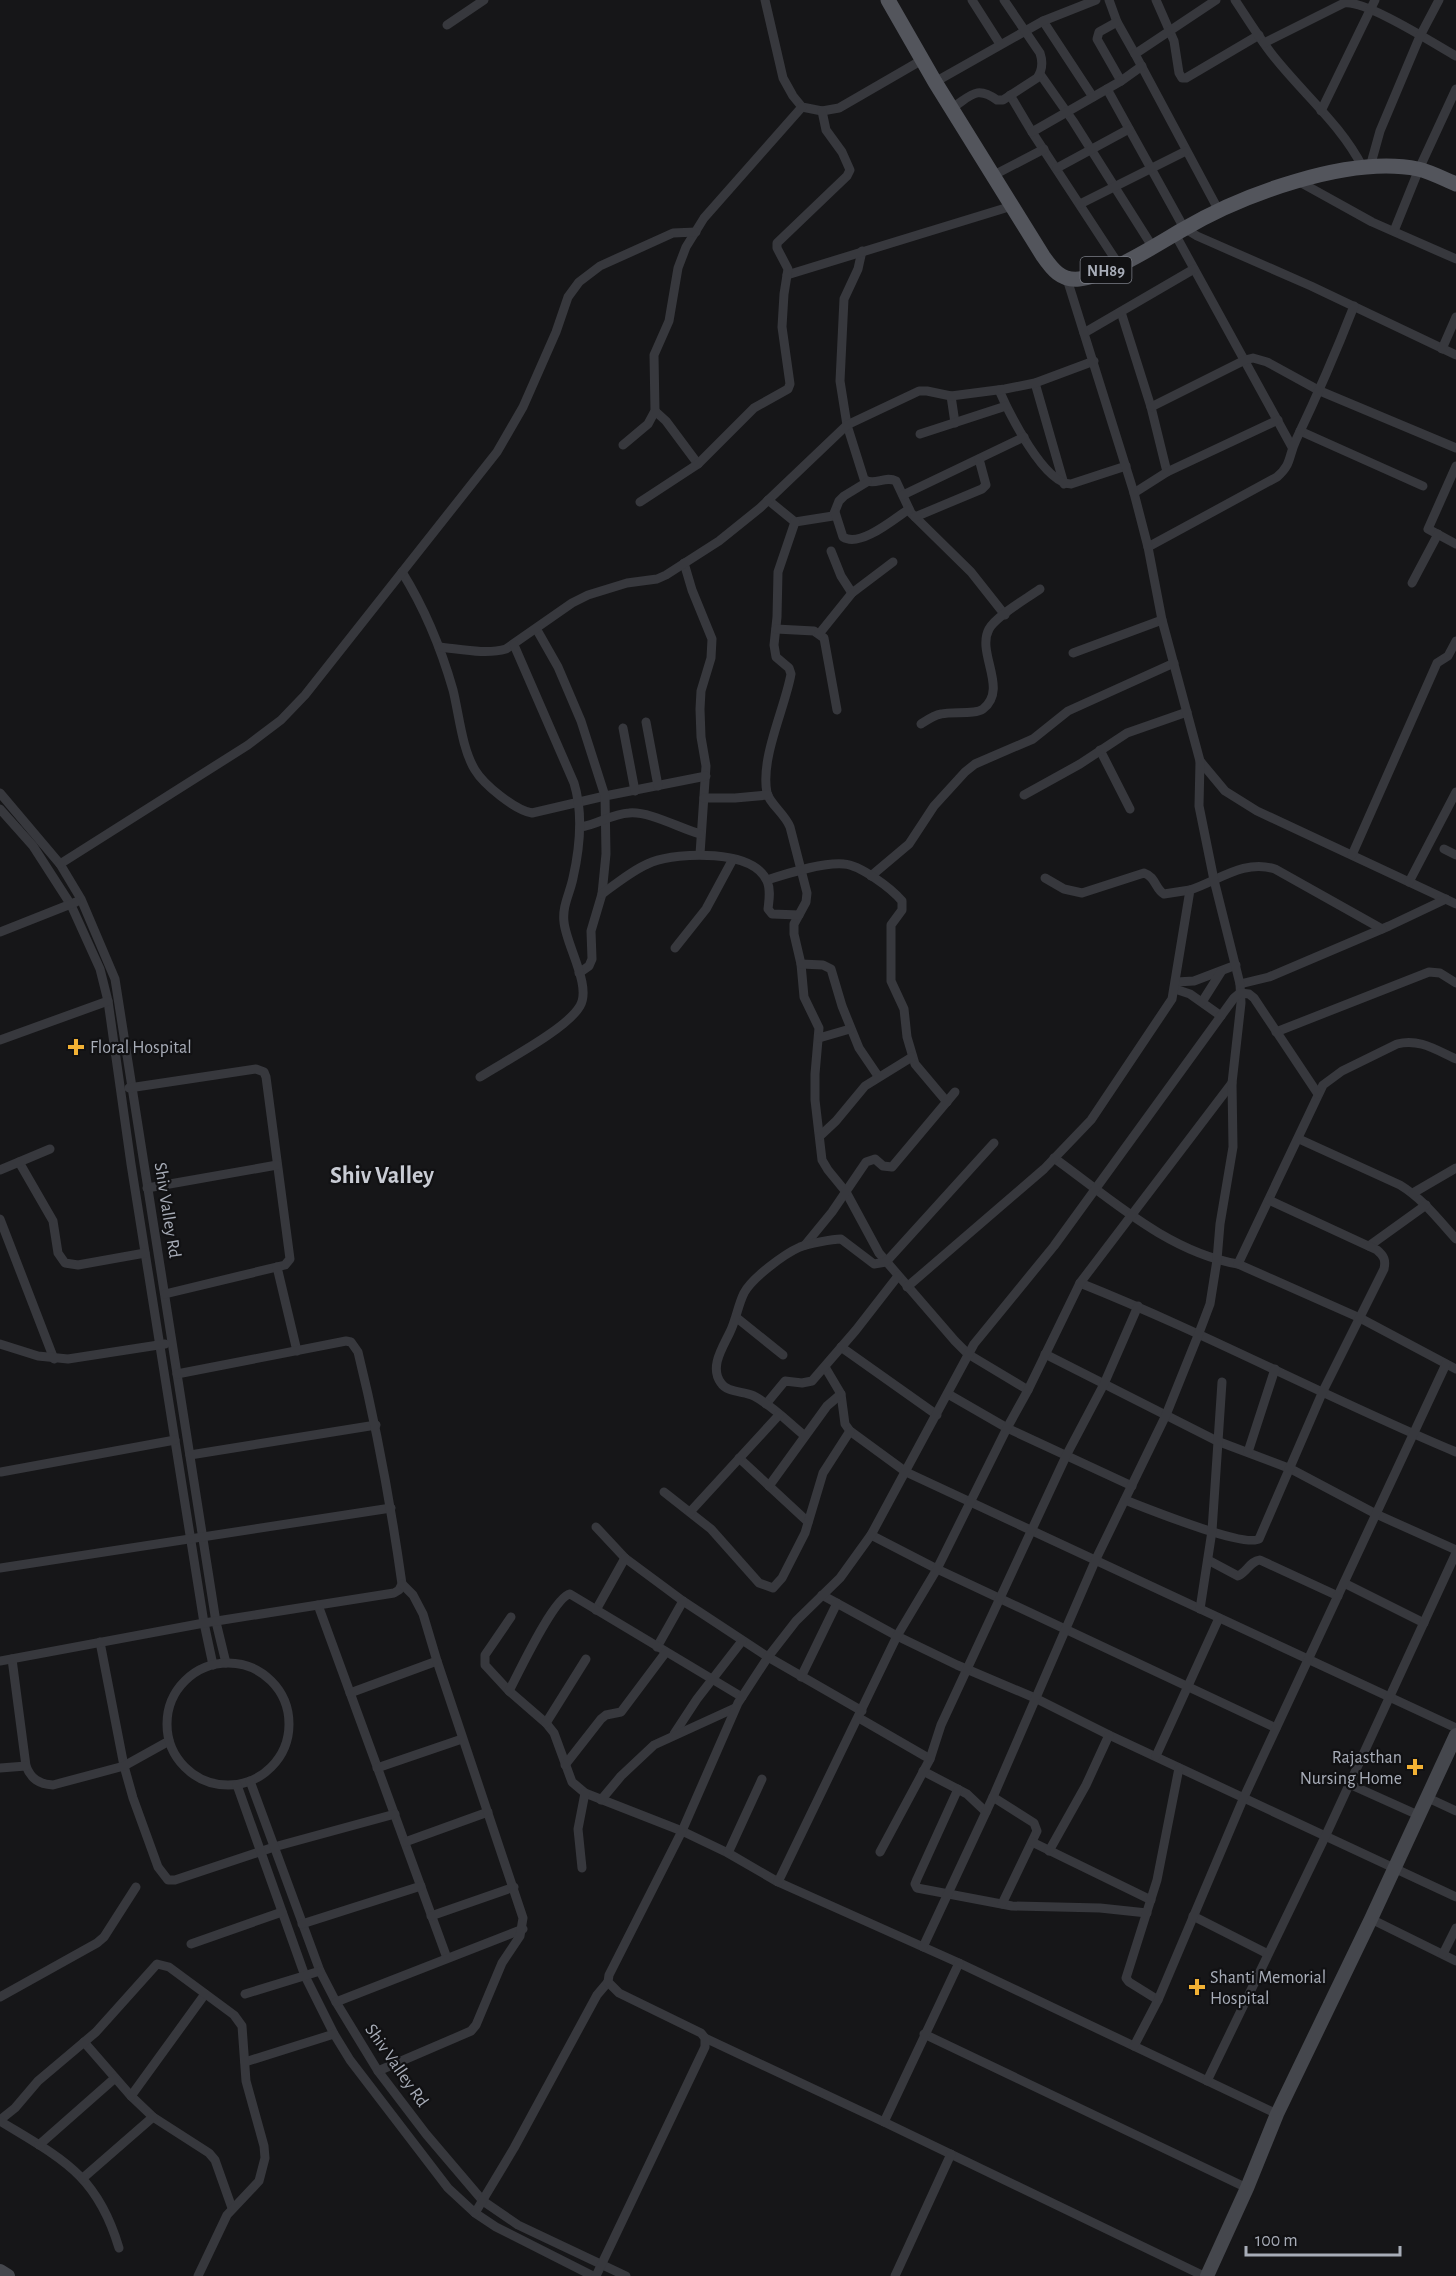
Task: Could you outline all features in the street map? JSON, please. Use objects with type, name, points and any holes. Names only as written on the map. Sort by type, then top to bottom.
[{"type":"main road","name":"NH89","points":[[888,0],[935,82],[1053,271],[1067,279],[1085,278],[1119,265],[1219,211],[1252,196],[1298,181],[1366,168],[1419,169],[1456,184]]},
{"type":"street","points":[[447,25],[484,0]]},
{"type":"street","points":[[765,0],[783,78],[792,96],[802,107],[822,111],[838,108],[922,60]]},
{"type":"street","points":[[972,0],[1000,44]]},
{"type":"street","points":[[952,108],[978,92],[988,93],[997,100],[1003,100],[1040,74],[1042,60],[1040,53],[1004,0]]},
{"type":"street","points":[[935,82],[1043,21],[1096,0]]},
{"type":"street","points":[[1109,0],[1117,22],[1219,211]]},
{"type":"street","points":[[1156,0],[1173,41],[1182,78],[1262,39],[1344,3],[1352,2],[1456,56]]},
{"type":"street","points":[[1135,54],[1216,0]]},
{"type":"street","points":[[1235,0],[1262,39],[1366,168]]},
{"type":"street","points":[[1321,111],[1376,0]]},
{"type":"street","points":[[1366,168],[1420,36],[1439,0]]},
{"type":"street","points":[[1043,21],[1093,98]]},
{"type":"street","points":[[1117,22],[1099,32],[1096,39],[1121,81]]},
{"type":"street","points":[[1032,132],[1093,98],[1142,66]]},
{"type":"street","points":[[1040,74],[1067,112],[1152,246]]},
{"type":"street","points":[[1107,89],[1151,168],[1180,231],[1194,269],[1293,447]]},
{"type":"street","points":[[1394,231],[1419,169],[1456,89]]},
{"type":"street","points":[[1010,95],[1119,265]]},
{"type":"street","points":[[623,445],[648,423],[655,411],[654,355],[669,321],[672,291],[686,247],[704,218],[802,107]]},
{"type":"street","points":[[640,502],[698,464],[754,408],[787,389],[790,384],[782,327],[788,269],[777,248],[777,243],[847,176],[850,170],[842,153],[826,130],[822,111]]},
{"type":"street","points":[[1057,168],[1129,129]]},
{"type":"street","points":[[994,175],[1044,149]]},
{"type":"street","points":[[1080,204],[1186,151]]},
{"type":"street","points":[[1298,181],[1372,222],[1456,260]]},
{"type":"street","points":[[788,275],[1012,206]]},
{"type":"street","points":[[1180,231],[1197,236],[1354,306],[1456,355]]},
{"type":"street","points":[[60,864],[248,745],[281,720],[305,695],[497,452],[523,406],[568,297],[579,282],[600,266],[673,233],[696,232]]},
{"type":"street","points":[[862,251],[858,268],[844,298],[840,381],[847,425],[864,479],[867,482]]},
{"type":"street","points":[[1084,333],[1194,269]]},
{"type":"street","points":[[922,1947],[993,1797],[1096,1559],[1166,1415],[1199,1333],[1210,1304],[1233,1147],[1232,1083],[1241,1003],[1240,988],[1199,806],[1200,762],[1162,620],[1148,547],[1134,493],[1067,279]]},
{"type":"street","points":[[1148,547],[1277,477],[1287,468],[1293,447],[1320,391],[1354,306]]},
{"type":"street","points":[[1121,312],[1167,472]]},
{"type":"street","points":[[1442,348],[1456,317]]},
{"type":"street","points":[[1150,407],[1253,358],[1267,362],[1320,391],[1456,448]]},
{"type":"street","points":[[439,646],[498,652],[514,645],[572,603],[588,595],[627,583],[657,579],[735,529],[768,501],[847,425],[919,391],[951,396],[999,390],[1035,383],[1094,361]]},
{"type":"street","points":[[1035,383],[1064,484]]},
{"type":"street","points":[[999,390],[1005,406],[1024,437],[1050,472],[1064,484],[1071,484],[1126,465]]},
{"type":"street","points":[[951,396],[955,423]]},
{"type":"street","points":[[920,434],[1005,406]]},
{"type":"street","points":[[655,411],[666,421],[698,464]]},
{"type":"street","points":[[1134,493],[1167,472],[1278,420]]},
{"type":"street","points":[[1300,431],[1423,486]]},
{"type":"street","points":[[903,495],[1024,437]]},
{"type":"street","points":[[915,517],[982,489],[986,485],[986,480],[979,459]]},
{"type":"street","points":[[1456,466],[1428,529],[1456,544]]},
{"type":"street","points":[[768,501],[795,522],[828,518],[835,512],[839,501],[844,496],[867,482],[893,478],[899,484],[909,509],[915,517],[971,572],[1005,615]]},
{"type":"street","points":[[835,512],[843,537],[855,541],[873,533],[909,509]]},
{"type":"street","points":[[795,522],[778,572],[774,652],[776,657],[789,668],[791,674],[768,765],[768,795],[787,818],[802,870],[807,898],[794,924],[794,934],[801,964],[804,997],[818,1023],[815,1083],[822,1160],[846,1192],[886,1262],[907,1287],[968,1354],[1028,1390]]},
{"type":"street","points":[[1412,584],[1438,534]]},
{"type":"street","points":[[831,551],[841,576],[852,593]]},
{"type":"street","points":[[819,634],[852,593],[893,562]]},
{"type":"street","points":[[684,563],[692,590],[712,639],[711,658],[701,691],[700,709],[705,776],[700,854]]},
{"type":"street","points":[[402,572],[426,615],[439,646],[475,770],[483,781],[524,812],[532,813],[705,776]]},
{"type":"street","points":[[921,724],[939,714],[980,711],[986,706],[991,697],[992,683],[985,640],[991,626],[1040,589]]},
{"type":"street","points":[[1073,653],[1162,620]]},
{"type":"street","points":[[776,629],[814,631],[824,638],[837,710]]},
{"type":"street","points":[[537,630],[558,668],[580,722],[605,796],[607,818],[602,894],[591,931],[592,959],[589,966],[579,973]]},
{"type":"street","points":[[1352,855],[1437,663],[1448,656],[1456,641]]},
{"type":"street","points":[[480,1077],[568,1021],[581,1004],[584,995],[569,947],[564,913],[573,878],[580,802],[556,740],[514,645]]},
{"type":"street","points":[[871,876],[909,844],[934,806],[970,768],[1034,739],[1068,711],[1174,663]]},
{"type":"street","points":[[1024,795],[1127,734],[1187,711]]},
{"type":"street","points":[[646,722],[658,786]]},
{"type":"street","points":[[622,728],[634,791]]},
{"type":"street","points":[[1100,750],[1130,809]]},
{"type":"street","points":[[1200,762],[1225,791],[1257,812],[1456,904]]},
{"type":"street","points":[[1408,882],[1456,792]]},
{"type":"street","name":"Shiv Valley Rd","points":[[0,793],[60,864],[81,899],[115,979],[216,1622],[226,1664]]},
{"type":"street","points":[[704,798],[768,795]]},
{"type":"street","name":"Shiv Valley Rd","points":[[0,809],[33,846],[70,905],[100,969],[108,1001],[159,1345],[204,1623],[213,1665]]},
{"type":"street","points":[[579,827],[628,813],[642,813],[700,834]]},
{"type":"street","points":[[1443,849],[1456,855]]},
{"type":"street","points":[[602,894],[648,864],[674,857],[714,855],[756,869],[767,880],[769,912],[799,915]]},
{"type":"street","points":[[675,948],[706,909],[733,860]]},
{"type":"street","points":[[767,880],[802,870],[846,864],[871,876],[898,896],[903,905],[891,926],[891,981],[904,1009],[912,1057],[918,1069],[947,1102]]},
{"type":"street","points":[[1045,878],[1064,889],[1083,893],[1144,873],[1155,882],[1160,893],[1164,894],[1190,890],[1237,870],[1256,865],[1266,866],[1382,929]]},
{"type":"street","points":[[907,1287],[1076,1138],[1096,1112],[1172,999],[1190,890]]},
{"type":"street","points":[[0,932],[81,899]]},
{"type":"street","points":[[475,2213],[597,1995],[608,1982],[612,1966],[682,1831],[735,1708],[768,1657],[796,1621],[845,1571],[871,1535],[968,1354],[1054,1246],[1240,988],[1382,929],[1446,899]]},
{"type":"street","points":[[801,964],[822,965],[831,969],[850,1029],[859,1048],[878,1076]]},
{"type":"street","points":[[1175,986],[1236,965]]},
{"type":"street","points":[[1202,1002],[1221,972]]},
{"type":"street","points":[[1276,1032],[1429,972],[1440,973],[1456,983]]},
{"type":"street","points":[[1175,986],[1221,1016]]},
{"type":"street","points":[[1240,988],[1254,998],[1318,1094]]},
{"type":"street","points":[[0,1040],[108,1001]]},
{"type":"street","points":[[819,1038],[850,1029]]},
{"type":"street","points":[[1238,1264],[1299,1139],[1318,1094],[1331,1077],[1397,1044],[1417,1041],[1456,1059]]},
{"type":"street","points":[[820,1136],[836,1121],[865,1086],[912,1057]]},
{"type":"street","points":[[121,1089],[260,1070],[266,1077],[291,1254],[289,1262],[277,1267],[165,1294]]},
{"type":"street","points":[[778,1882],[861,1715],[897,1636],[937,1569],[1080,1283],[1232,1083]]},
{"type":"street","points":[[805,1245],[870,1159],[888,1168],[892,1167],[955,1092]]},
{"type":"street","points":[[1299,1139],[1413,1193],[1456,1239]]},
{"type":"street","points":[[805,1436],[766,1404],[753,1396],[725,1388],[718,1378],[716,1367],[719,1354],[737,1318],[743,1295],[748,1287],[787,1255],[805,1245],[841,1239],[874,1264],[886,1262],[994,1143]]},
{"type":"street","points":[[0,1170],[50,1149]]},
{"type":"street","points":[[1054,1158],[1157,1233],[1217,1260],[1238,1264],[1360,1318],[1456,1369]]},
{"type":"street","points":[[19,1162],[53,1221],[58,1252],[65,1263],[78,1265],[145,1253]]},
{"type":"street","points":[[147,1188],[277,1165]]},
{"type":"street","points":[[1413,1193],[1456,1168]]},
{"type":"street","points":[[1125,1500],[1212,1532],[1247,1542],[1259,1539],[1323,1391],[1386,1262],[1384,1256],[1369,1246],[1269,1200]]},
{"type":"street","points":[[1369,1246],[1426,1205]]},
{"type":"street","points":[[0,1219],[54,1359]]},
{"type":"street","points":[[277,1267],[297,1351]]},
{"type":"street","points":[[766,1404],[785,1381],[808,1383],[825,1368],[898,1276]]},
{"type":"street","points":[[1080,1283],[1199,1333],[1456,1452]]},
{"type":"street","points":[[880,1852],[930,1759],[940,1725],[1067,1454],[1104,1384],[1138,1306]]},
{"type":"street","points":[[737,1318],[783,1355]]},
{"type":"street","points":[[177,1374],[346,1341],[351,1342],[358,1352],[376,1425],[402,1584],[419,1603],[436,1661],[523,1918],[523,1929],[520,1936],[502,1964],[476,2025],[471,2031],[464,2036],[378,2071]]},
{"type":"street","points":[[0,1344],[54,1359],[68,1359],[172,1343]]},
{"type":"street","points":[[841,1347],[937,1415]]},
{"type":"street","points":[[1045,1354],[1217,1441],[1291,1469],[1376,1514],[1456,1552],[1325,1837],[1207,2081]]},
{"type":"street","points":[[1134,2046],[1158,2000],[1244,1797],[1446,1364]]},
{"type":"street","points":[[825,1368],[841,1394],[845,1424],[850,1431],[906,1472],[1456,1728]]},
{"type":"street","points":[[1248,1452],[1275,1369]]},
{"type":"street","points":[[1200,1609],[1212,1532],[1222,1382]]},
{"type":"street","points":[[769,1486],[827,1406],[841,1394]]},
{"type":"street","points":[[948,1394],[1007,1428],[1132,1486]]},
{"type":"street","points":[[690,1512],[779,1415]]},
{"type":"street","points":[[190,1455],[376,1425]]},
{"type":"street","points":[[664,1492],[711,1529],[759,1582],[769,1588],[776,1586],[805,1533],[823,1473],[850,1431]]},
{"type":"street","points":[[1,1472],[175,1440]]},
{"type":"street","points":[[739,1458],[808,1522]]},
{"type":"street","points":[[0,1568],[391,1508]]},
{"type":"street","points":[[596,1527],[625,1558],[683,1601],[742,1641],[930,1759]]},
{"type":"street","points":[[871,1535],[1065,1630],[1276,1728]]},
{"type":"street","points":[[597,1610],[625,1558]]},
{"type":"street","points":[[1208,1560],[1238,1576],[1245,1573],[1251,1564],[1260,1560],[1338,1596]]},
{"type":"street","points":[[1344,1583],[1424,1623]]},
{"type":"street","points":[[0,1659],[12,1659],[204,1623],[394,1593],[402,1584]]},
{"type":"street","points":[[509,1691],[543,1627],[563,1596],[570,1594],[742,1697]]},
{"type":"street","points":[[822,1595],[897,1636],[967,1670],[1035,1698],[1109,1735],[1456,1897]]},
{"type":"street","points":[[566,1765],[601,1719],[606,1715],[621,1712],[662,1649],[683,1601]]},
{"type":"street","points":[[801,1677],[837,1603]]},
{"type":"street","points":[[318,1605],[447,1958]]},
{"type":"street","points":[[511,1617],[485,1655],[485,1665],[509,1691],[554,1732],[572,1782],[585,1793],[682,1831],[728,1853],[778,1882],[959,1963],[1277,2114]]},
{"type":"street","points":[[1156,1756],[1218,1618]]},
{"type":"street","points":[[674,1734],[711,1680],[742,1641]]},
{"type":"street","points":[[100,1642],[124,1766],[133,1798],[158,1868],[168,1880],[175,1880],[260,1851],[395,1814]]},
{"type":"street","points":[[12,1659],[26,1766],[34,1779],[43,1784],[53,1785],[124,1766],[169,1741]]},
{"type":"street","points":[[546,1723],[585,1659]]},
{"type":"street","points":[[350,1693],[436,1661]]},
{"type":"street","points":[[233,1662],[254,1667],[266,1675],[283,1695],[290,1723],[288,1740],[283,1752],[270,1770],[237,1785],[217,1785],[200,1779],[179,1761],[169,1741],[167,1716],[177,1688],[195,1672],[213,1665],[233,1662]]},
{"type":"street","points":[[601,1800],[641,1755],[654,1745],[735,1708]]},
{"type":"street","points":[[1049,1851],[1086,1785],[1109,1735]]},
{"type":"street","points":[[608,1982],[619,1993],[695,2028],[705,2038],[1206,2276],[1247,2188],[1277,2114],[1456,1735]]},
{"type":"street","points":[[377,1768],[462,1739]]},
{"type":"street","points":[[0,1768],[26,1766]]},
{"type":"street","points":[[1158,2000],[1126,1978],[1151,1900],[1179,1768]]},
{"type":"street","points":[[923,1771],[975,1800],[986,1812]]},
{"type":"street","points":[[728,1853],[762,1779]]},
{"type":"street","name":"Shiv Valley Rd","points":[[250,1781],[320,1971],[378,2071],[426,2134],[483,2201],[518,2225],[626,2276]]},
{"type":"street","points":[[1349,1784],[1418,1815]]},
{"type":"street","name":"Shiv Valley Rd","points":[[237,1785],[305,1976],[334,2034],[350,2060],[448,2188],[475,2213],[496,2227],[594,2276]]},
{"type":"street","points":[[958,1789],[915,1884],[922,1890],[1002,1904],[1100,1908],[1147,1913]]},
{"type":"street","points":[[582,1868],[578,1829],[585,1793]]},
{"type":"street","points":[[993,1797],[1034,1823],[1037,1831],[1002,1904]]},
{"type":"street","points":[[1426,1797],[1456,1811]]},
{"type":"street","points":[[405,1842],[488,1812]]},
{"type":"street","points":[[1032,1842],[1151,1900]]},
{"type":"street","points":[[302,1924],[421,1886]]},
{"type":"street","points":[[0,1998],[97,1943],[104,1937],[136,1887]]},
{"type":"street","points":[[432,1916],[514,1887]]},
{"type":"street","points":[[191,1944],[282,1912]]},
{"type":"street","points":[[1193,1916],[1268,1954]]},
{"type":"street","points":[[1371,1919],[1456,1961]]},
{"type":"street","points":[[1443,1954],[1456,1928]]},
{"type":"street","points":[[336,2002],[523,1929]]},
{"type":"street","points":[[884,2122],[959,1963]]},
{"type":"street","points":[[119,2248],[105,2209],[83,2178],[39,2145],[0,2120],[15,2108],[38,2081],[84,2042],[157,1964],[169,1967],[234,2015],[242,2026],[246,2080],[264,2146],[265,2158],[259,2181],[250,2193],[232,2208],[198,2276]]},
{"type":"street","points":[[245,1994],[320,1971]]},
{"type":"street","points":[[131,2096],[205,1994]]},
{"type":"street","points":[[245,2062],[334,2034]]},
{"type":"street","points":[[924,2034],[1247,2188]]},
{"type":"street","points":[[594,2276],[703,2054],[705,2038]]},
{"type":"street","points":[[84,2042],[131,2096],[153,2117],[209,2153],[215,2160],[232,2208]]},
{"type":"street","points":[[39,2145],[115,2078]]},
{"type":"street","points":[[83,2178],[153,2117]]},
{"type":"street","points":[[895,2276],[951,2154]]},
{"type":"street","points":[[0,2271],[8,2276]]},
{"type":"place","name":"Floral Hospital","points":[[76,1047]]},
{"type":"place","name":"Rajasthan Nursing Home","points":[[1415,1767]]},
{"type":"place","name":"Shanti Memorial Hospital","points":[[1197,1987]]},
{"type":"district","name":"Shiv Valley","points":[[382,1175]]}]
